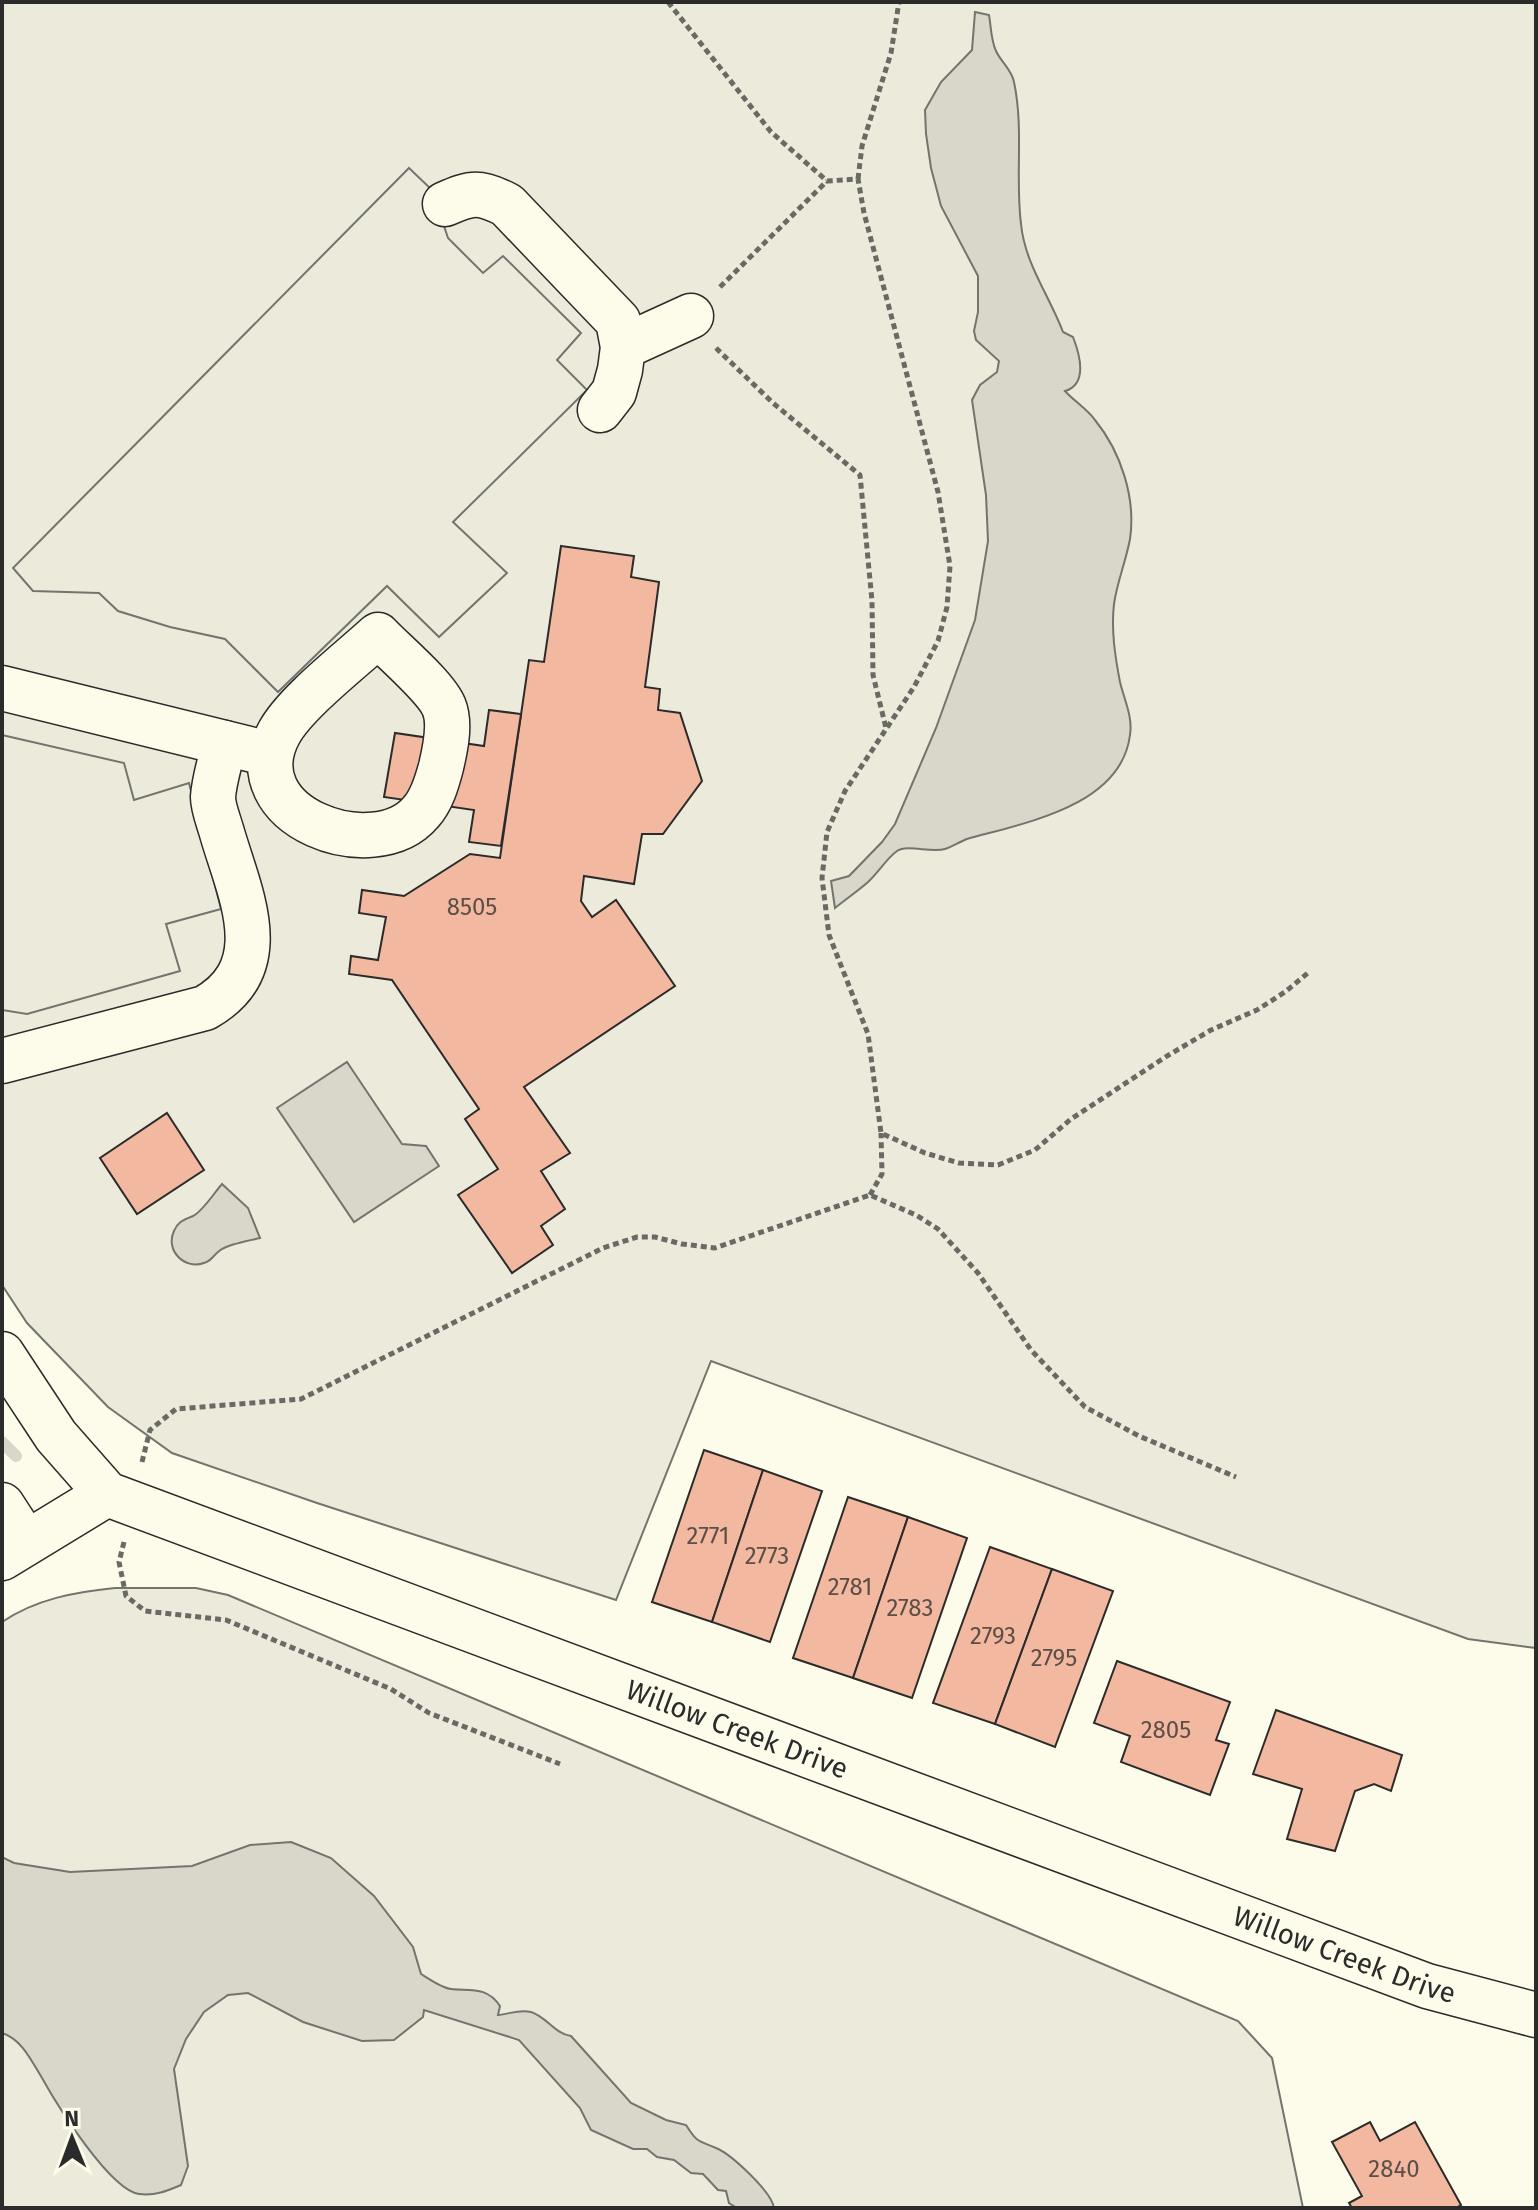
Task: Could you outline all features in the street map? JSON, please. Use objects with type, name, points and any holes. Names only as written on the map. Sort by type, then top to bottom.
[{"type":"street","points":[[445,204],[469,193],[488,195],[507,205],[618,321],[623,347],[614,392],[600,410]]},
{"type":"street","points":[[623,347],[691,316]]},
{"type":"street","points":[[378,635],[444,707],[447,727],[444,753],[431,796],[421,813],[400,829],[375,835],[339,832],[312,824],[293,813],[280,797],[272,776],[271,755],[277,736],[289,717],[378,635]]},
{"type":"street","points":[[2,688],[271,755]]},
{"type":"street","points":[[2,1061],[205,1008],[223,998],[237,982],[246,961],[248,939],[245,914],[213,799],[224,743]]},
{"type":"street","name":"Willow Creek Drive","points":[[2,1354],[56,1436],[120,1498],[1427,1986],[1536,2015]]},
{"type":"street","points":[[2,1505],[14,1550],[120,1498]]},
{"type":"path","points":[[668,2],[771,132],[827,181]]},
{"type":"path","points":[[560,1764],[429,1713],[391,1689],[226,1620],[145,1611],[126,1596],[119,1562],[120,1498],[150,1430],[176,1409],[301,1399],[603,1248],[637,1237],[655,1237],[715,1248],[870,1195],[882,1174],[881,1133],[868,1034],[829,935],[822,878],[827,832],[845,791],[914,687],[938,641],[947,607],[950,566],[938,492],[864,213],[858,179],[862,146],[891,53],[899,2]]},
{"type":"path","points":[[858,179],[827,181],[691,316],[721,356],[860,475],[872,601],[873,675],[886,728]]},
{"type":"path","points":[[881,1133],[925,1153],[959,1163],[998,1165],[1035,1150],[1071,1119],[1154,1064],[1211,1030],[1257,1010],[1309,972]]},
{"type":"path","points":[[870,1195],[916,1215],[938,1229],[978,1273],[1031,1350],[1085,1407],[1139,1436],[1236,1477]]},
{"type":"shaded area","points":[[2,2],[1536,2],[1536,1648],[1468,1639],[711,1361],[616,1600],[172,1453],[108,1407],[27,1323],[2,1285]]},
{"type":"shaded area","points":[[975,12],[989,15],[994,47],[1014,82],[1023,239],[1032,266],[1063,332],[1073,337],[1080,360],[1077,382],[1065,391],[1092,416],[1104,433],[1119,461],[1128,492],[1130,539],[1115,596],[1113,624],[1130,735],[1123,759],[1109,779],[1089,795],[1041,818],[967,839],[945,849],[901,849],[868,882],[835,908],[831,881],[849,876],[895,824],[936,728],[975,620],[988,541],[986,495],[972,400],[980,385],[997,372],[999,361],[976,340],[978,276],[941,206],[931,168],[925,110],[941,82],[972,50]]},
{"type":"shaded area","points":[[409,168],[432,190],[448,238],[483,273],[503,256],[581,333],[557,360],[587,390],[453,522],[507,573],[439,637],[387,586],[278,692],[225,639],[118,611],[99,593],[33,591],[13,568]]},
{"type":"shaded area","points":[[2,735],[124,763],[134,800],[189,783],[221,909],[166,924],[180,971],[27,1014],[2,1010]]},
{"type":"shaded area","points":[[347,1062],[402,1144],[426,1146],[439,1166],[354,1222],[277,1108]]},
{"type":"shaded area","points":[[222,1184],[248,1208],[260,1238],[227,1247],[204,1263],[183,1261],[172,1245],[176,1228],[201,1210]]},
{"type":"shaded area","points":[[115,1588],[196,1588],[228,1595],[1238,2021],[1272,2058],[1303,2208],[2,2208],[2,1622],[56,1598]]},
{"type":"shaded area","points":[[291,1842],[331,1858],[374,1896],[413,1947],[421,1974],[447,1988],[490,1995],[500,2006],[498,2015],[531,2012],[571,2036],[631,2103],[666,2120],[686,2125],[699,2141],[731,2158],[759,2184],[774,2208],[737,2208],[729,2203],[726,2191],[718,2190],[703,2174],[691,2173],[674,2160],[657,2157],[647,2149],[633,2149],[591,2130],[580,2108],[519,2040],[424,2010],[423,2017],[394,2040],[362,2041],[303,2022],[248,1993],[228,1995],[204,2012],[186,2039],[174,2069],[188,2166],[181,2185],[150,2194],[127,2189],[85,2145],[26,2052],[15,2040],[2,2033],[2,1857],[14,1863],[70,1872],[192,1866],[250,1845]]},
{"type":"building","points":[[561,546],[634,556],[631,577],[659,582],[645,687],[660,689],[658,710],[680,713],[702,781],[663,834],[642,834],[634,884],[584,876],[581,901],[592,917],[616,900],[675,986],[524,1087],[570,1153],[541,1171],[565,1209],[541,1226],[553,1245],[512,1273],[458,1195],[498,1169],[465,1119],[479,1109],[392,980],[349,974],[351,956],[378,960],[386,917],[359,913],[362,890],[404,896],[470,854],[500,858],[529,660],[544,662]]},
{"type":"building","points":[[489,710],[521,714],[501,846],[469,842],[474,810],[384,797],[395,733],[484,746]]},
{"type":"building","points":[[167,1113],[204,1170],[137,1214],[100,1158]]},
{"type":"building","points":[[704,1450],[763,1470],[712,1622],[652,1602]]},
{"type":"building","points":[[763,1470],[822,1491],[770,1642],[712,1622]]},
{"type":"building","points":[[848,1497],[908,1517],[853,1678],[793,1658]]},
{"type":"building","points":[[908,1517],[967,1538],[912,1698],[853,1678]]},
{"type":"building","points":[[990,1547],[1052,1569],[995,1724],[933,1703]]},
{"type":"building","points":[[1052,1569],[1113,1591],[1055,1747],[995,1724]]},
{"type":"building","points":[[1117,1661],[1230,1702],[1216,1740],[1229,1744],[1210,1795],[1121,1762],[1130,1736],[1094,1723]]},
{"type":"building","points":[[1276,1710],[1402,1755],[1391,1791],[1374,1784],[1355,1791],[1335,1851],[1287,1839],[1302,1789],[1253,1774]]},
{"type":"building","points":[[1370,2122],[1380,2141],[1415,2122],[1461,2205],[1456,2208],[1352,2208],[1349,2203],[1362,2196],[1332,2142]]},
{"type":"waterway","points":[[2,1442],[16,1456]]}]
